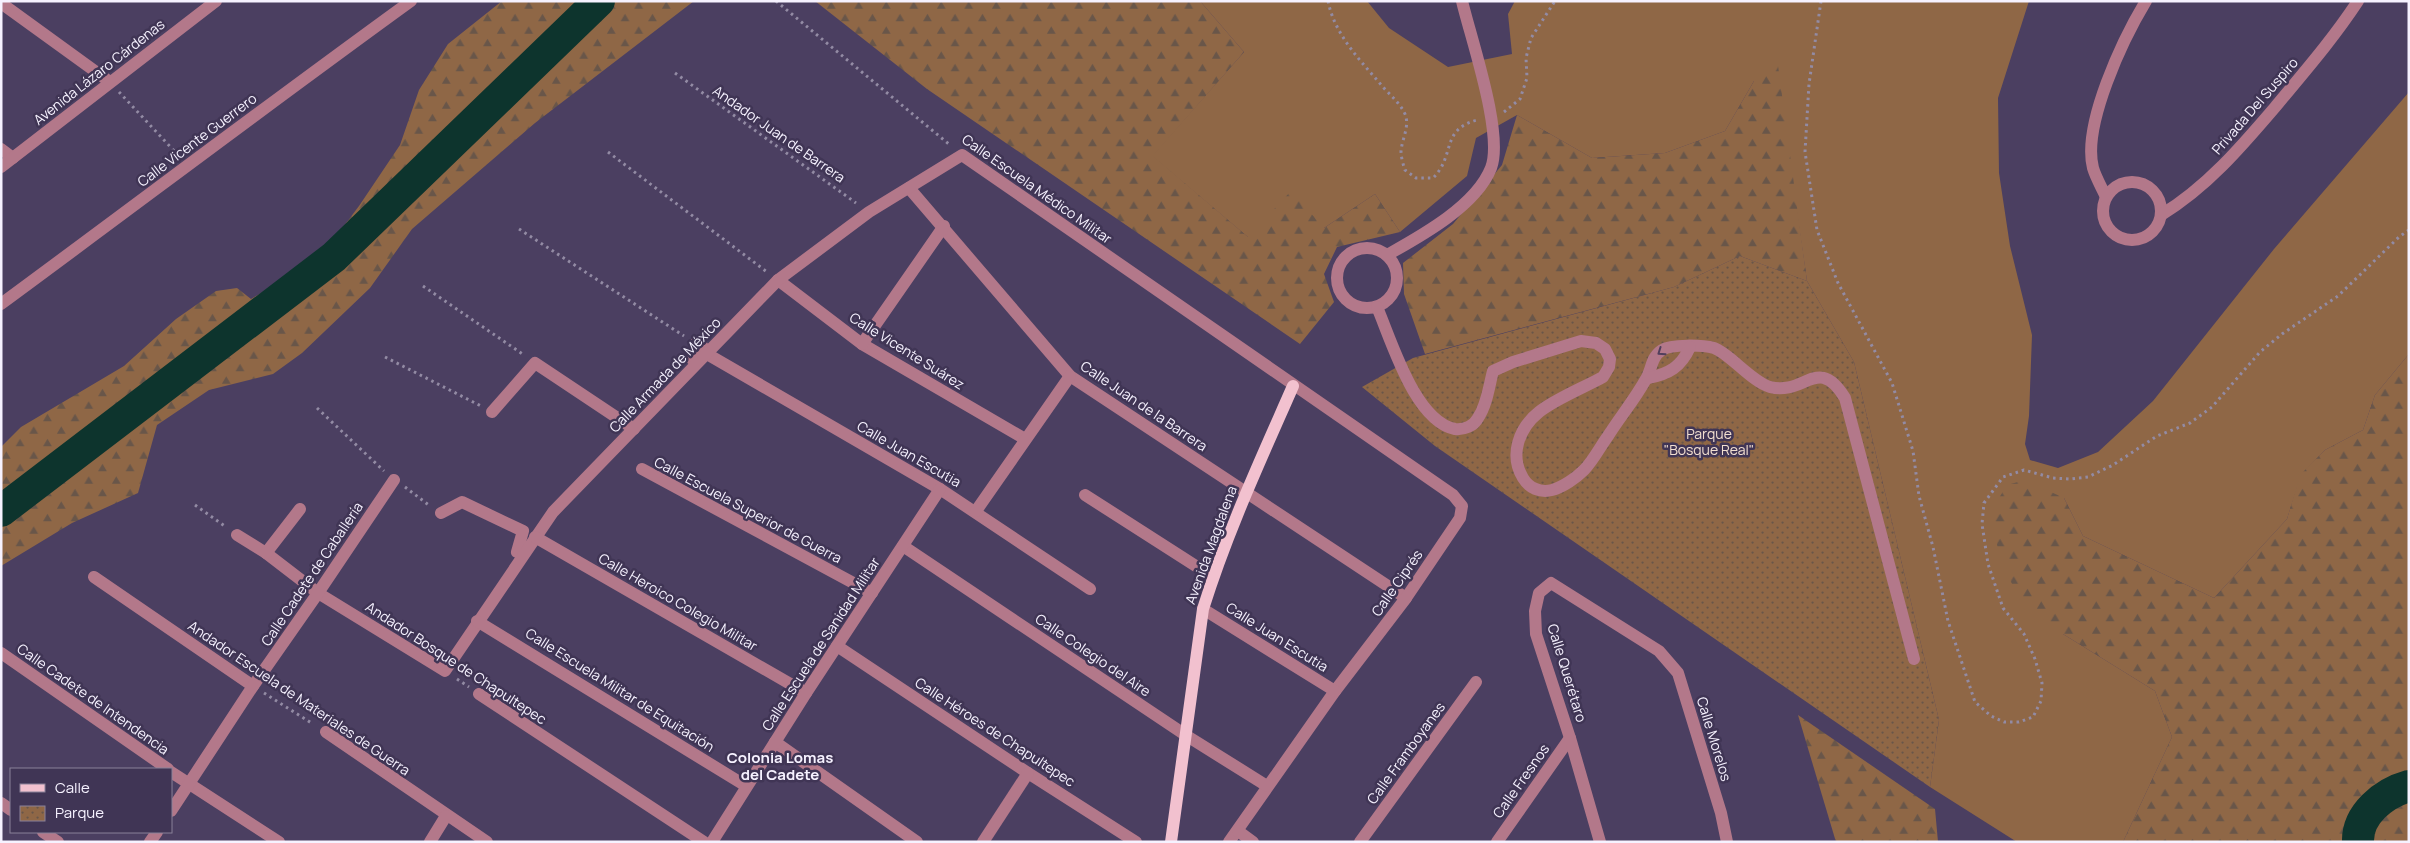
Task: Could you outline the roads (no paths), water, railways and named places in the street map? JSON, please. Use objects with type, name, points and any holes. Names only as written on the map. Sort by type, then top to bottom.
[{"type":"main road","name":"Avenida Magdalena","points":[[1171,842],[1203,608],[1212,577],[1246,493],[1293,386]]},
{"type":"street","name":"Calle Vicente Guerrero","points":[[1,304],[189,167],[282,94],[411,1]]},
{"type":"street","points":[[1387,255],[1443,220],[1482,185],[1491,168],[1495,150],[1490,116],[1462,1]]},
{"type":"street","points":[[2106,197],[2093,168],[2093,134],[2112,66],[2146,1]]},
{"type":"street","name":"Privada Del Suspiro","points":[[2160,215],[2179,204],[2228,161],[2334,38],[2358,1]]},
{"type":"street","points":[[1,3],[110,82]]},
{"type":"street","name":"Avenida Lázaro Cárdenas","points":[[1,167],[208,3]]},
{"type":"street","points":[[1,148],[13,158]]},
{"type":"street","name":"Calle Armada de México","points":[[445,671],[477,621],[553,512],[778,280],[869,212],[962,155]]},
{"type":"street","name":"Calle Escuela Médico Militar","points":[[962,155],[1293,386]]},
{"type":"street","points":[[2131,182],[2150,188],[2157,196],[2160,205],[2160,215],[2158,224],[2145,237],[2136,240],[2118,237],[2105,224],[2102,215],[2106,197],[2121,184],[2131,182]]},
{"type":"street","name":"Calle Juan de la Barrera","points":[[909,188],[944,226],[1070,376],[1406,598]]},
{"type":"street","points":[[862,344],[944,226]]},
{"type":"street","points":[[1370,248],[1387,255],[1394,264],[1397,284],[1393,294],[1386,302],[1377,307],[1366,309],[1356,307],[1347,302],[1340,294],[1336,275],[1344,258],[1351,252],[1370,248]]},
{"type":"street","name":"Calle Vicente Suárez","points":[[778,280],[862,344],[1025,439]]},
{"type":"street","points":[[1377,307],[1416,397],[1431,416],[1444,426],[1459,429],[1469,427],[1477,420],[1483,410],[1493,371],[1513,362],[1581,341],[1596,343],[1605,349],[1610,359],[1609,367],[1603,377],[1539,412],[1519,436],[1515,453],[1519,471],[1527,484],[1538,491],[1552,490],[1568,482],[1585,469],[1648,378],[1653,359],[1662,350],[1674,345],[1715,348],[1767,387],[1780,389],[1816,378],[1828,378],[1837,385],[1845,398],[1914,659]]},
{"type":"street","points":[[683,378],[680,374],[702,347],[696,343]]},
{"type":"street","points":[[1648,378],[1660,376],[1675,369],[1684,360],[1690,347]]},
{"type":"street","name":"Calle Juan Escutia","points":[[707,354],[940,488],[1090,589]]},
{"type":"street","points":[[492,412],[535,363],[634,429]]},
{"type":"street","points":[[976,511],[1070,376]]},
{"type":"street","name":"Calle Ciprés","points":[[1229,842],[1335,691],[1406,598],[1460,518],[1462,506],[1454,495],[1293,386]]},
{"type":"street","name":"Calle Escuela Superior de Guerra","points":[[642,469],[872,593]]},
{"type":"street","name":"Calle Cadete de Caballería","points":[[172,810],[253,686],[394,480]]},
{"type":"street","name":"Calle Escuela de Sanidad Militar","points":[[712,842],[746,786],[940,488]]},
{"type":"street","points":[[1085,495],[1212,577]]},
{"type":"street","points":[[441,513],[462,502],[523,531],[518,552],[523,555]]},
{"type":"street","points":[[266,553],[300,509]]},
{"type":"street","name":"Andador Bosque de Chapultepec","points":[[237,535],[266,553],[318,593],[445,671]]},
{"type":"street","name":"Calle Heroico Colegio Militar","points":[[535,537],[806,693]]},
{"type":"street","name":"Calle Colegio del Aire","points":[[903,546],[1186,736],[1267,786]]},
{"type":"street","name":"Andador Escuela de Materiales de Guerra","points":[[94,577],[253,686]]},
{"type":"street","name":"Calle Querétaro","points":[[1600,842],[1570,738],[1536,634],[1535,611],[1539,594],[1551,583],[1659,651]]},
{"type":"street","name":"Calle Juan Escutia","points":[[1203,608],[1335,691]]},
{"type":"street","name":"Calle Escuela Militar de Equitación","points":[[477,621],[746,786]]},
{"type":"street","name":"Calle Héroes de Chapultepec","points":[[837,646],[1028,773],[1136,842]]},
{"type":"street","name":"Calle Morelos","points":[[1659,651],[1678,672],[1721,813],[1727,842]]},
{"type":"street","name":"Calle Cadete de Intendencia","points":[[1,653],[167,768]]},
{"type":"street","name":"Calle Framboyanes","points":[[1360,842],[1476,682]]},
{"type":"street","name":"Andador Bosque de Chapultepec","points":[[480,694],[704,842]]},
{"type":"street","name":"Andador Escuela de Materiales de Guerra","points":[[326,732],[446,816],[487,842]]},
{"type":"street","name":"Calle Fresnos","points":[[1497,842],[1570,738]]},
{"type":"street","points":[[775,742],[917,842]]},
{"type":"street","name":"Calle Cadete de Intendencia","points":[[172,773],[279,842]]},
{"type":"street","points":[[983,842],[1028,773]]},
{"type":"street","points":[[430,842],[446,816]]},
{"type":"street","points":[[1238,831],[1253,842]]},
{"type":"street","points":[[44,833],[58,842]]},
{"type":"waterway","points":[[1,511],[334,257],[599,1]]},
{"type":"waterway","points":[[2358,842],[2362,822],[2374,806],[2390,794],[2409,786]]},
{"type":"district","name":"Colonia Lomas del Cadete","points":[[780,766]]},
{"type":"park label","name":"Parque \"Bosque Real\"","points":[[1709,442]]}]
